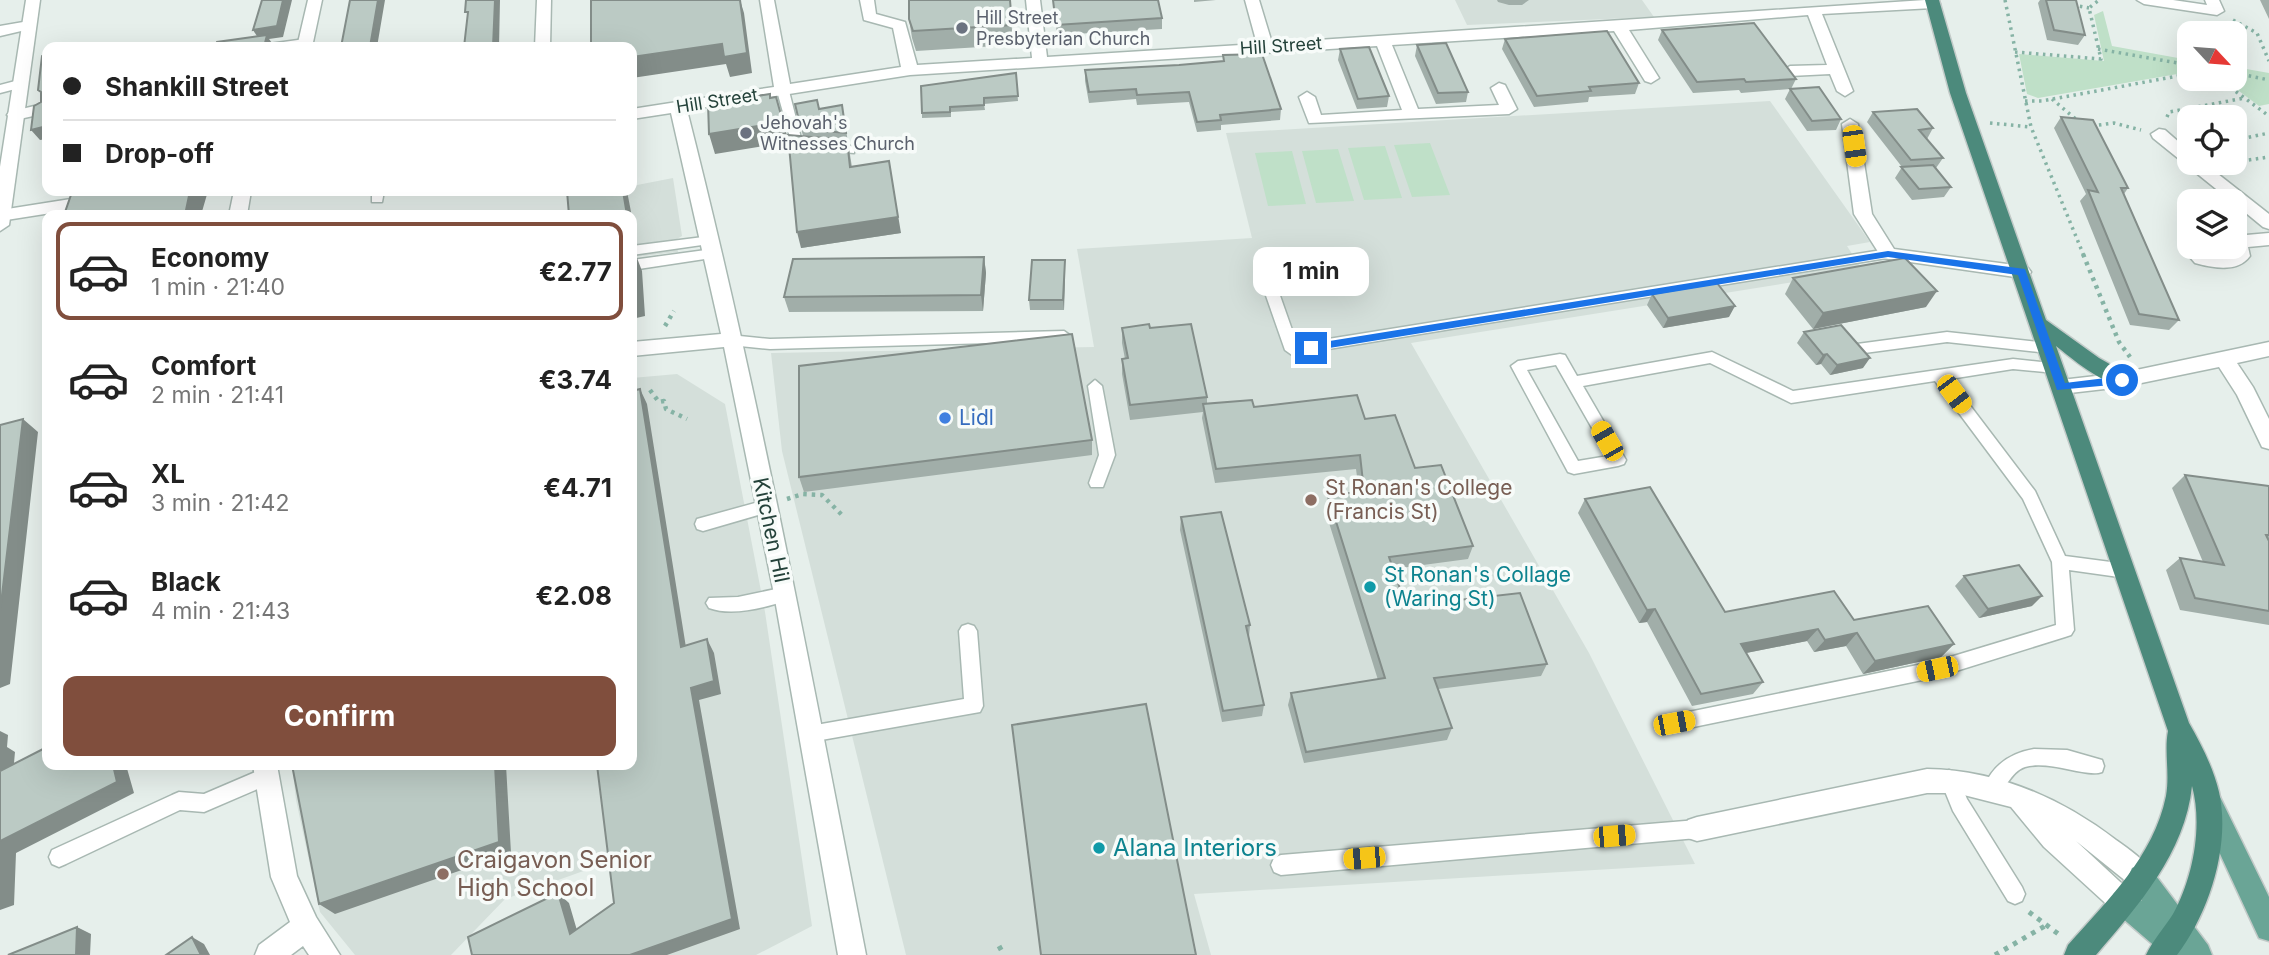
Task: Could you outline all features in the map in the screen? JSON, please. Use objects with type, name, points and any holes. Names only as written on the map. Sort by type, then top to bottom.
[{"type":"highway","points":[[1933,2],[1968,121],[2178,726],[2196,763],[2208,800],[2203,870],[2175,946]]},
{"type":"highway","points":[[2039,324],[2092,363],[2122,380]]},
{"type":"highway","points":[[2080,952],[2141,877],[2174,815],[2180,768],[2178,726]]},
{"type":"main road","points":[[2208,800],[2248,878],[2269,929]]},
{"type":"main road","points":[[2141,877],[2175,946]]},
{"type":"main road","points":[[2123,902],[2175,946],[2198,955]]},
{"type":"street","points":[[33,0],[1,221],[42,213]]},
{"type":"street","points":[[305,42],[316,0]]},
{"type":"street","points":[[543,42],[544,0]]},
{"type":"street","points":[[767,0],[783,90]]},
{"type":"street","points":[[867,0],[869,17],[900,25],[910,70]]},
{"type":"street","points":[[1033,0],[1040,61]]},
{"type":"street","points":[[1252,0],[1266,47]]},
{"type":"street","points":[[2144,0],[2215,6]]},
{"type":"street","name":"Hill Street","points":[[637,113],[910,70],[1619,26],[1777,6],[1813,10],[1933,2]]},
{"type":"street","points":[[1813,10],[1845,91]]},
{"type":"street","points":[[0,31],[29,25]]},
{"type":"street","points":[[1619,26],[1651,78]]},
{"type":"street","points":[[1382,39],[1412,115]]},
{"type":"street","points":[[1790,71],[1837,69]]},
{"type":"street","points":[[1307,97],[1315,120],[1509,109],[1499,88]]},
{"type":"street","name":"Kitchen Hil","points":[[678,107],[712,247],[785,594],[852,955]]},
{"type":"street","points":[[15,115],[42,108]]},
{"type":"street","points":[[1850,124],[1863,214],[1888,254],[2022,272]]},
{"type":"street","points":[[2159,134],[2177,149]]},
{"type":"street","points":[[2209,175],[2269,223]]},
{"type":"street","points":[[55,210],[109,199]]},
{"type":"street","points":[[2247,242],[2269,239]]},
{"type":"street","points":[[2201,259],[2232,262],[2236,259]]},
{"type":"street","points":[[637,349],[730,340]]},
{"type":"street","points":[[2054,368],[2122,380],[2269,349]]},
{"type":"street","points":[[2224,359],[2246,392],[2269,441]]},
{"type":"street","points":[[266,771],[284,877],[306,927],[326,955]]},
{"type":"street","points":[[1697,829],[1927,781],[1949,779],[1993,787],[2088,833],[2112,849],[2141,877]]},
{"type":"street","points":[[2017,798],[2053,838],[2123,902]]},
{"type":"street","points":[[269,955],[306,927]]},
{"type":"lane","points":[[0,89],[19,85]]},
{"type":"lane","points":[[783,90],[797,145],[850,150]]},
{"type":"lane","points":[[637,251],[712,247]]},
{"type":"lane","points":[[637,264],[712,247]]},
{"type":"lane","points":[[1264,270],[1292,350],[1888,254]]},
{"type":"lane","points":[[730,340],[771,344],[1070,336]]},
{"type":"lane","points":[[1857,349],[1947,337],[2054,368]]},
{"type":"lane","points":[[1573,382],[1712,357],[1791,397],[2013,364],[2054,368]]},
{"type":"lane","points":[[1560,359],[1573,382],[1618,460],[1574,468],[1518,366],[1560,359]]},
{"type":"lane","points":[[1674,723],[1937,669],[2065,629],[2060,562],[2029,495],[1938,374]]},
{"type":"lane","points":[[1095,386],[1107,455],[1097,483]]},
{"type":"lane","points":[[703,524],[766,506]]},
{"type":"lane","points":[[2060,562],[2126,571]]},
{"type":"lane","points":[[715,603],[738,604],[785,594]]},
{"type":"lane","points":[[810,734],[974,706],[968,631]]},
{"type":"lane","points":[[1993,787],[2019,760],[2070,757],[2095,766]]},
{"type":"lane","points":[[59,857],[179,801],[204,803],[266,771]]},
{"type":"lane","points":[[1949,779],[1960,805],[2015,894]]},
{"type":"lane","points":[[1281,865],[1697,829]]},
{"type":"path","points":[[2005,0],[2031,127],[2119,342],[2142,376]]},
{"type":"path","points":[[2064,4],[2089,8],[2099,0]]},
{"type":"path","points":[[2215,6],[2257,33],[2269,61]]},
{"type":"path","points":[[2015,52],[2101,59],[2089,8]]},
{"type":"path","points":[[2262,44],[2269,45]]},
{"type":"path","points":[[2098,49],[2177,63]]},
{"type":"path","points":[[2025,101],[2052,99],[2177,76]]},
{"type":"path","points":[[2247,76],[2269,80]]},
{"type":"path","points":[[2235,91],[2269,116]]},
{"type":"path","points":[[2052,99],[2085,127],[2114,123],[2159,134],[2169,112],[2245,98]]},
{"type":"path","points":[[2259,108],[2269,107]]},
{"type":"path","points":[[1968,121],[2031,127]]},
{"type":"path","points":[[2247,137],[2269,133]]},
{"type":"path","points":[[2247,160],[2269,157]]},
{"type":"path","points":[[650,390],[659,402],[664,401],[666,409],[687,419]]},
{"type":"path","points":[[766,506],[803,494],[822,492],[842,515]]},
{"type":"path","points":[[2015,894],[2025,908],[2045,926],[2080,952]]},
{"type":"path","points":[[1995,955],[2045,926]]},
{"type":"path","points":[[999,946],[1004,955]]},
{"type":"shaded area","points":[[1455,0],[1642,0],[1654,17],[1467,25]]},
{"type":"shaded area","name":"St Ronan's College (Francis St)","points":[[1770,101],[1870,242],[1847,246],[1863,271],[1411,343],[1589,653],[1695,864],[1194,894],[1211,955],[906,955],[782,451],[771,353],[1094,347],[1077,249],[1252,238],[1226,133]]},
{"type":"shaded area","points":[[673,178],[682,236],[677,239],[678,252],[637,256],[637,210],[626,210],[607,196],[637,196],[637,185]]},
{"type":"shaded area","points":[[677,374],[725,404],[765,612],[812,926],[756,955],[617,955],[624,913],[617,859],[505,899],[451,955],[355,955],[320,912],[296,800],[293,770],[637,770],[637,378]]},
{"type":"green space","points":[[2103,11],[2112,46],[2177,58],[2177,74],[2038,98],[2027,94],[2019,54],[2104,61],[2094,15]]},
{"type":"green space","points":[[2247,69],[2269,73],[2269,104],[2259,106],[2239,91],[2247,91]]},
{"type":"green space","points":[[1430,143],[1450,195],[1412,197],[1394,145]]},
{"type":"green space","points":[[1385,146],[1402,198],[1364,200],[1348,148]]},
{"type":"green space","points":[[1338,149],[1354,201],[1316,203],[1302,151]]},
{"type":"green space","points":[[1292,151],[1306,204],[1268,206],[1255,153]]},
{"type":"building","points":[[262,0],[283,0],[277,26],[253,30]]},
{"type":"building","points":[[350,0],[378,0],[371,42],[342,42]]},
{"type":"building","points":[[466,0],[495,0],[493,42],[465,42],[468,12],[465,12]]},
{"type":"building","points":[[591,0],[740,0],[747,53],[724,57],[722,44],[637,56],[637,42],[591,42]]},
{"type":"building","points":[[909,0],[1010,0],[1012,25],[913,31],[909,19]]},
{"type":"building","points":[[1053,0],[1158,0],[1162,18],[1056,25]]},
{"type":"building","points":[[2046,0],[2076,0],[2085,35],[2054,30]]},
{"type":"building","points":[[1754,23],[1796,79],[1697,82],[1662,30]]},
{"type":"building","points":[[1607,31],[1639,83],[1589,87],[1591,91],[1537,96],[1505,39]]},
{"type":"building","points":[[267,35],[265,42],[217,42]]},
{"type":"building","points":[[1446,43],[1468,92],[1438,93],[1417,45]]},
{"type":"building","points":[[1369,47],[1389,96],[1358,99],[1340,49]]},
{"type":"building","points":[[1262,54],[1281,109],[1220,115],[1221,120],[1197,122],[1189,92],[1137,95],[1136,89],[1089,92],[1085,70],[1224,61],[1223,55]]},
{"type":"building","points":[[42,56],[42,127],[31,130],[34,106],[41,102],[41,92],[38,90]]},
{"type":"building","points":[[1016,73],[1018,96],[984,98],[984,105],[950,107],[950,112],[922,113],[921,86]]},
{"type":"building","points":[[1819,87],[1841,119],[1812,121],[1790,89]]},
{"type":"building","points":[[770,94],[770,98],[776,97],[783,122],[709,134],[708,103]]},
{"type":"building","points":[[817,100],[819,109],[842,105],[846,133],[801,129],[795,104]]},
{"type":"building","points":[[1917,109],[1933,128],[1919,130],[1943,158],[1911,160],[1873,112]]},
{"type":"building","points":[[2061,117],[2093,120],[2128,188],[2121,188],[2179,320],[2139,314],[2088,190],[2098,192]]},
{"type":"building","points":[[788,135],[847,140],[850,167],[889,161],[898,217],[797,232]]},
{"type":"building","points":[[1933,165],[1951,187],[1919,189],[1901,167]]},
{"type":"building","points":[[71,196],[189,196],[186,210],[66,210]]},
{"type":"building","points":[[567,196],[624,196],[626,210],[569,210]]},
{"type":"building","points":[[984,257],[981,295],[784,297],[793,259]]},
{"type":"building","points":[[1905,258],[1937,291],[1823,313],[1793,278]]},
{"type":"building","points":[[1032,260],[1065,260],[1063,300],[1029,300]]},
{"type":"building","points":[[1717,283],[1735,306],[1668,318],[1652,294]]},
{"type":"building","points":[[1149,324],[1150,328],[1191,324],[1207,397],[1130,405],[1122,359],[1128,358],[1122,328]]},
{"type":"building","points":[[1841,325],[1870,358],[1837,365],[1827,354],[1823,355],[1804,332]]},
{"type":"building","name":"Lidl","points":[[1072,334],[1092,440],[799,477],[799,366]]},
{"type":"building","points":[[640,389],[681,647],[707,639],[714,681],[691,688],[732,919],[630,955],[472,955],[468,937],[558,893],[570,934],[614,903],[598,770],[637,770],[637,390]]},
{"type":"building","points":[[1357,395],[1365,419],[1395,415],[1415,468],[1441,465],[1473,546],[1389,557],[1406,606],[1520,593],[1547,664],[1434,678],[1452,728],[1306,752],[1291,693],[1385,678],[1328,496],[1364,491],[1360,455],[1216,469],[1203,404],[1252,400],[1254,407]]},
{"type":"building","points":[[23,419],[0,612],[0,425]]},
{"type":"building","points":[[2185,475],[2269,486],[2269,535],[2266,535],[2269,541],[2269,611],[2195,598],[2180,558],[2224,565]]},
{"type":"building","points":[[1650,487],[1725,612],[1834,591],[1854,620],[1928,606],[1954,644],[1875,661],[1857,633],[1825,640],[1818,629],[1741,644],[1763,682],[1701,694],[1655,609],[1647,610],[1585,499]]},
{"type":"building","points":[[1221,512],[1250,625],[1246,626],[1264,705],[1223,711],[1181,517]]},
{"type":"building","points":[[2019,565],[2042,596],[1988,609],[1964,576]]},
{"type":"building","name":"Alana Interiors","points":[[1146,704],[1196,955],[1041,955],[1012,725]]},
{"type":"building","points":[[42,750],[42,770],[114,770],[117,782],[0,841],[0,771]]},
{"type":"building","points":[[293,770],[495,770],[499,842],[319,904]]},
{"type":"building","points":[[77,927],[76,955],[8,955]]},
{"type":"building","points":[[192,937],[201,955],[166,955]]},
{"type":"place","name":"Hill Street Presbyterian Church","points":[[962,28]]},
{"type":"place","name":"Jehovah's Witnesses Church","points":[[746,133]]},
{"type":"place","name":"Lidl","points":[[945,418]]},
{"type":"place","name":"St Ronan's College (Francis St)","points":[[1311,500]]},
{"type":"place","name":"St Ronan's Collage (Waring St)","points":[[1370,587]]},
{"type":"place","name":"Alana Interiors","points":[[1099,848]]},
{"type":"place","name":"Craigavon Senior High School","points":[[443,874]]},
{"type":"route","points":[[1311,348],[1888,254],[2022,272],[2061,387],[2122,380]]}]
